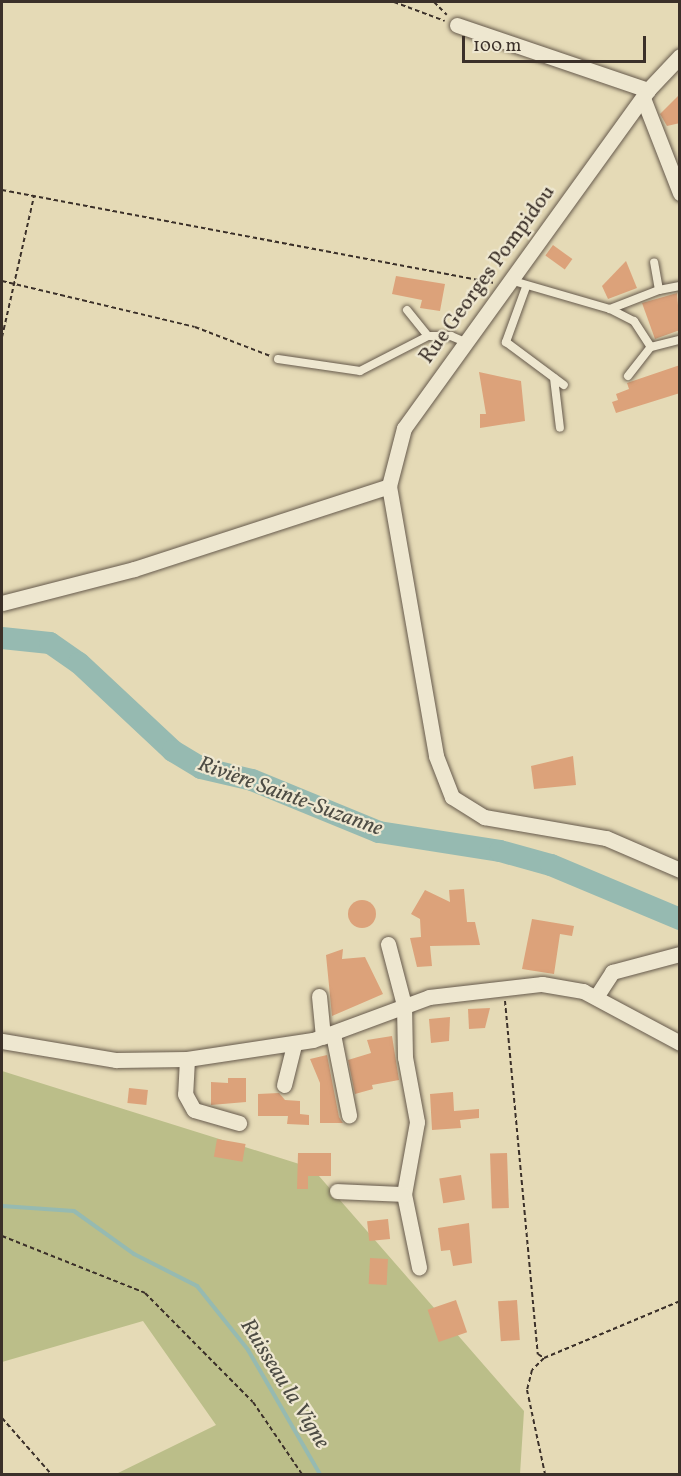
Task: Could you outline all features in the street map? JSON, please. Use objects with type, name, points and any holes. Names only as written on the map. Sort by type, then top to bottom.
[{"type":"street","points":[[457,25],[645,94],[680,193]]},
{"type":"street","name":"Rue Georges Pompidou","points":[[389,486],[404,428],[507,282],[645,94],[680,56]]},
{"type":"street","points":[[2,603],[124,573],[389,486],[436,756],[452,797],[484,817],[606,838],[680,870]]},
{"type":"street","points":[[662,861],[680,857]]},
{"type":"street","points":[[388,944],[404,1005],[417,1131],[404,1194],[419,1267]]},
{"type":"street","points":[[596,997],[612,972],[680,954]]},
{"type":"street","points":[[2,1041],[116,1060],[187,1059],[294,1045],[328,1035],[404,1005],[504,987],[555,985],[596,997],[680,1043]]},
{"type":"street","points":[[319,996],[349,1115]]},
{"type":"street","points":[[285,1085],[294,1045]]},
{"type":"street","points":[[187,1059],[185,1094],[194,1110],[239,1123]]},
{"type":"street","points":[[337,1191],[404,1194]]},
{"type":"lane","points":[[654,262],[658,290]]},
{"type":"lane","points":[[507,282],[610,309],[634,321],[651,347]]},
{"type":"lane","points":[[610,309],[658,290],[680,286]]},
{"type":"lane","points":[[526,287],[506,342],[564,385]]},
{"type":"lane","points":[[407,310],[428,336]]},
{"type":"lane","points":[[278,359],[360,371],[428,336],[451,336],[465,342]]},
{"type":"lane","points":[[628,376],[651,347],[680,340]]},
{"type":"lane","points":[[554,378],[560,428]]},
{"type":"path","points":[[394,2],[457,25]]},
{"type":"path","points":[[434,2],[457,25]]},
{"type":"path","points":[[2,190],[507,282]]},
{"type":"path","points":[[2,337],[34,196]]},
{"type":"path","points":[[2,280],[195,327],[278,359]]},
{"type":"path","points":[[504,987],[536,1348],[544,1358]]},
{"type":"path","points":[[2,1236],[145,1293],[253,1402],[302,1474]]},
{"type":"path","points":[[545,1474],[527,1390],[532,1370],[544,1358],[680,1301]]},
{"type":"path","points":[[2,1418],[51,1474]]},
{"type":"green space","points":[[2,1071],[312,1168],[524,1411],[520,1474],[116,1474],[216,1425],[143,1321],[2,1362]]},
{"type":"building","points":[[680,94],[680,123],[667,126],[660,114]]},
{"type":"building","points":[[553,245],[572,259],[565,270],[545,256]]},
{"type":"building","points":[[626,261],[637,288],[608,299],[602,286]]},
{"type":"building","points":[[396,276],[445,284],[440,311],[420,308],[422,300],[392,294]]},
{"type":"building","points":[[677,293],[680,330],[655,339],[642,303]]},
{"type":"building","points":[[680,365],[680,393],[616,413],[612,402],[618,400],[616,394],[629,389],[627,383]]},
{"type":"building","points":[[479,372],[521,381],[525,421],[480,428],[480,414],[486,414]]},
{"type":"building","points":[[573,756],[576,785],[534,789],[531,766]]},
{"type":"building","points":[[464,889],[467,922],[475,922],[480,945],[430,946],[432,966],[417,967],[410,938],[421,937],[420,919],[411,914],[425,890],[450,902],[449,890]]},
{"type":"building","points":[[362,900],[372,904],[376,914],[372,924],[362,928],[352,924],[348,914],[352,904]]},
{"type":"building","points":[[532,919],[574,926],[572,936],[560,934],[554,974],[522,969]]},
{"type":"building","points":[[343,949],[342,959],[365,957],[383,994],[332,1016],[326,955]]},
{"type":"building","points":[[490,1008],[485,1028],[469,1029],[468,1009]]},
{"type":"building","points":[[450,1017],[449,1041],[431,1043],[429,1019]]},
{"type":"building","points":[[392,1036],[399,1080],[372,1085],[373,1089],[355,1094],[348,1060],[371,1053],[367,1040]]},
{"type":"building","points":[[327,1055],[339,1117],[343,1123],[320,1123],[320,1083],[310,1059]]},
{"type":"building","points":[[228,1078],[246,1078],[246,1102],[211,1105],[211,1082],[228,1083]]},
{"type":"building","points":[[129,1088],[148,1090],[146,1105],[127,1103]]},
{"type":"building","points":[[453,1092],[454,1111],[479,1109],[479,1118],[460,1120],[461,1128],[432,1130],[430,1094]]},
{"type":"building","points":[[279,1093],[285,1100],[300,1101],[300,1114],[309,1115],[309,1125],[287,1124],[288,1116],[258,1116],[258,1094]]},
{"type":"building","points":[[217,1139],[246,1144],[242,1162],[214,1157]]},
{"type":"building","points":[[298,1153],[331,1153],[331,1176],[308,1176],[308,1189],[297,1189]]},
{"type":"building","points":[[507,1153],[509,1208],[492,1209],[490,1154]]},
{"type":"building","points":[[461,1175],[465,1200],[443,1203],[439,1178]]},
{"type":"building","points":[[388,1219],[390,1239],[369,1241],[367,1221]]},
{"type":"building","points":[[469,1223],[472,1263],[453,1266],[450,1250],[441,1251],[438,1228]]},
{"type":"building","points":[[370,1258],[388,1259],[387,1285],[369,1284]]},
{"type":"building","points":[[456,1300],[467,1332],[439,1342],[428,1310]]},
{"type":"building","points":[[517,1300],[520,1340],[501,1341],[498,1301]]},
{"type":"waterway","name":"Rivière Sainte-Suzanne","points":[[2,638],[50,643],[79,663],[173,751],[201,768],[252,780],[379,832],[500,851],[551,865],[680,919]]},
{"type":"waterway","name":"Ruisseau la Vigne","points":[[2,1206],[74,1211],[134,1254],[197,1286],[248,1350],[320,1474]]}]
